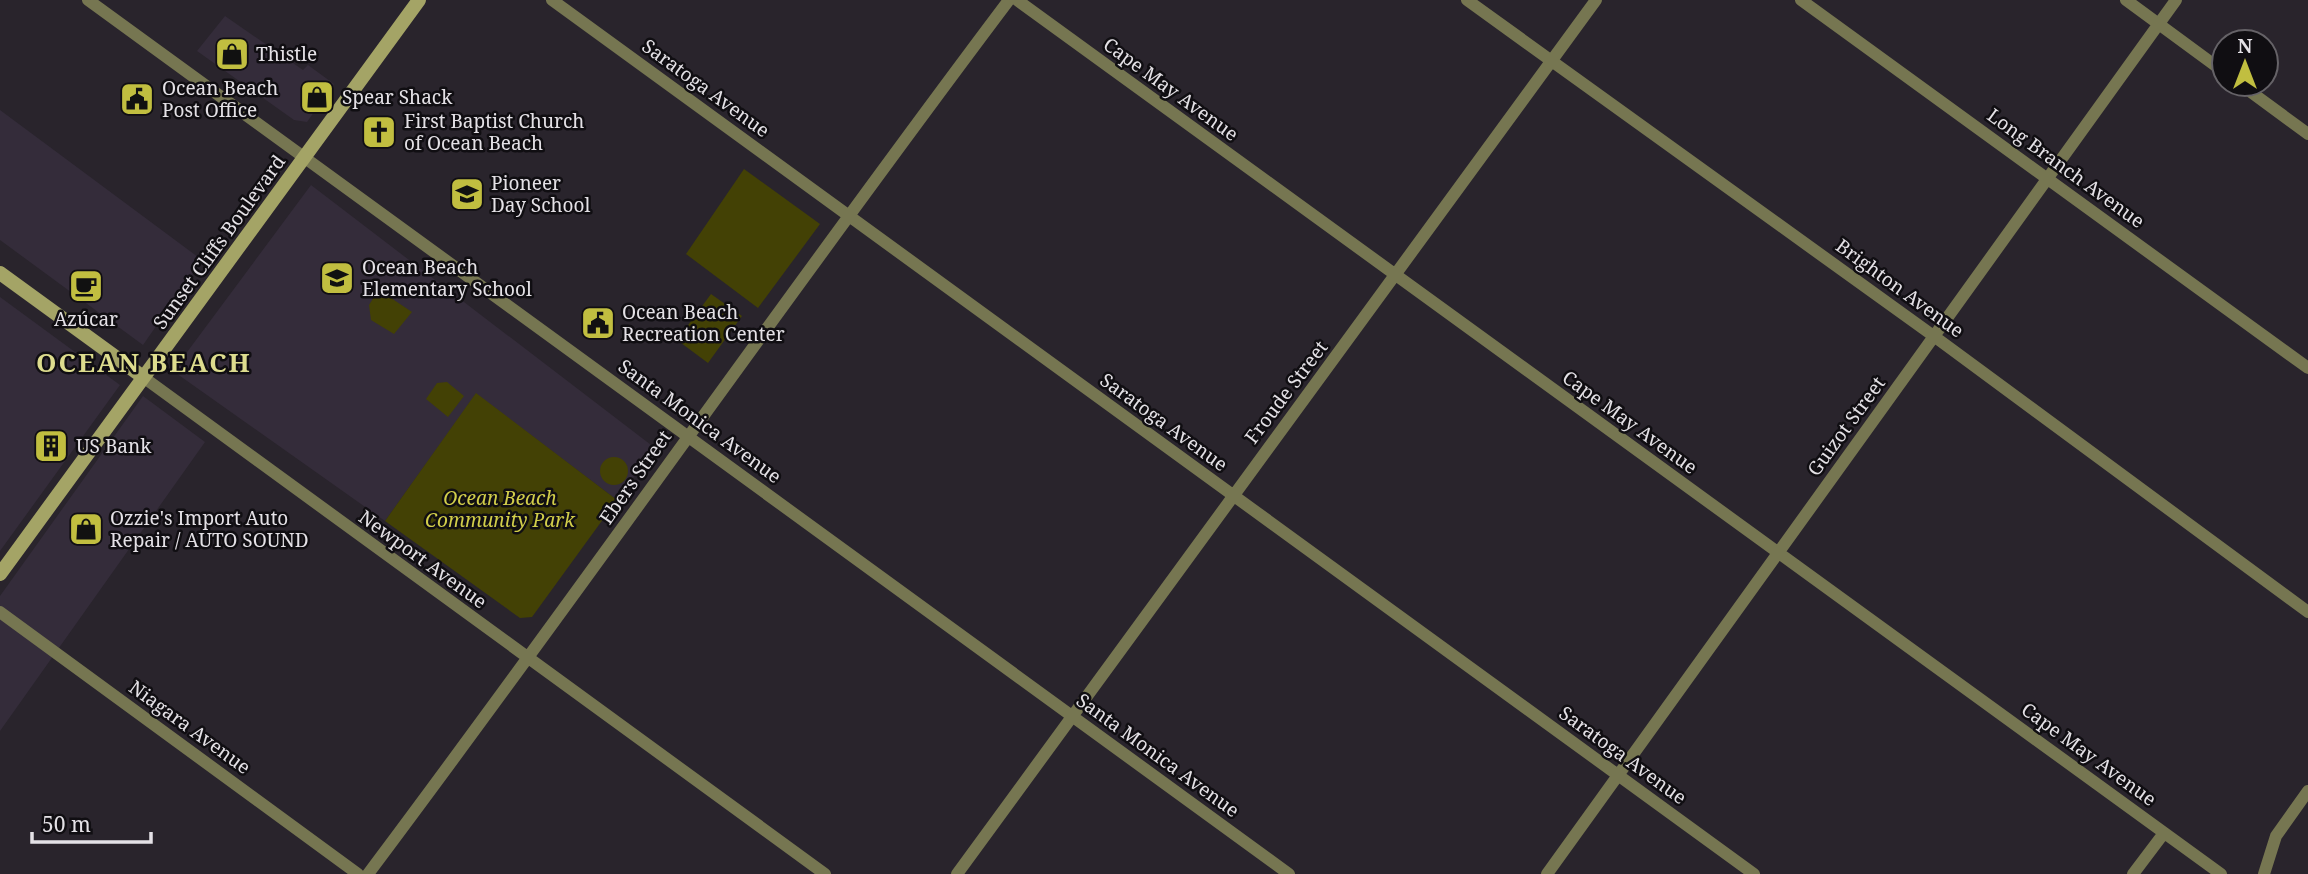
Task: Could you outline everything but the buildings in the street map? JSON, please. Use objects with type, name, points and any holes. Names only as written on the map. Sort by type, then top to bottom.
[{"type":"main road","name":"Sunset Cliffs Boulevard","points":[[0,574],[419,0]]},
{"type":"main road","name":"Newport Avenue","points":[[0,273],[143,377]]},
{"type":"street","name":"Santa Monica Avenue","points":[[88,0],[1289,874]]},
{"type":"street","name":"Saratoga Avenue","points":[[552,0],[1754,874]]},
{"type":"street","name":"Ebers Street","points":[[368,874],[527,659],[848,214],[1009,0]]},
{"type":"street","name":"Cape May Avenue","points":[[1017,0],[2221,874]]},
{"type":"street","name":"Brighton Avenue","points":[[1467,0],[1935,337],[2308,611]]},
{"type":"street","name":"Froude Street","points":[[957,874],[1596,0]]},
{"type":"street","name":"Long Branch Avenue","points":[[1801,0],[2308,368]]},
{"type":"street","points":[[2126,0],[2210,62]]},
{"type":"street","name":"Guizot Street","points":[[1547,874],[1616,774],[1935,337],[1990,254],[2176,0]]},
{"type":"street","points":[[2259,98],[2308,134]]},
{"type":"street","name":"Newport Avenue","points":[[143,377],[825,874]]},
{"type":"street","name":"Niagara Avenue","points":[[0,612],[358,874]]},
{"type":"street","points":[[2264,874],[2276,836],[2308,792]]},
{"type":"street","points":[[2133,874],[2164,833]]},
{"type":"shaded area","points":[[225,16],[303,70],[308,65],[334,84],[307,122],[294,120],[197,51]]},
{"type":"shaded area","points":[[0,110],[202,260],[143,345],[0,240]]},
{"type":"shaded area","name":"Ocean Beach Elementary School","points":[[311,185],[655,448],[617,500],[476,394],[385,521],[173,371]]},
{"type":"shaded area","points":[[0,297],[120,385],[0,551]]},
{"type":"shaded area","points":[[143,396],[205,442],[0,731],[0,596]]},
{"type":"green space","points":[[744,169],[820,224],[758,308],[686,254]]},
{"type":"green space","points":[[711,294],[742,316],[708,363],[677,340]]},
{"type":"green space","points":[[388,296],[412,312],[394,334],[371,320],[369,305],[374,297]]},
{"type":"green space","points":[[447,382],[464,396],[448,417],[426,399],[437,383]]},
{"type":"green space","name":"Ocean Beach Community Park","points":[[476,393],[617,500],[532,617],[520,618],[385,521]]},
{"type":"green space","points":[[614,457],[624,461],[628,471],[624,481],[614,485],[604,481],[600,471],[604,461]]},
{"type":"place","name":"Thistle","points":[[232,54]]},
{"type":"place","name":"Spear Shack","points":[[317,97]]},
{"type":"place","name":"Ocean Beach Post Office","points":[[137,99]]},
{"type":"place","name":"First Baptist Church of Ocean Beach","points":[[379,132]]},
{"type":"place","name":"Pioneer Day School","points":[[467,194]]},
{"type":"place","name":"Ocean Beach Elementary School","points":[[337,278]]},
{"type":"place","name":"Azúcar","points":[[86,286]]},
{"type":"place","name":"Ocean Beach Recreation Center","points":[[598,323]]},
{"type":"place","name":"US Bank","points":[[51,446]]},
{"type":"place","name":"Ozzie's Import Auto Repair / AUTO SOUND","points":[[86,529]]},
{"type":"district","name":"OCEAN BEACH","points":[[144,362]]}]
